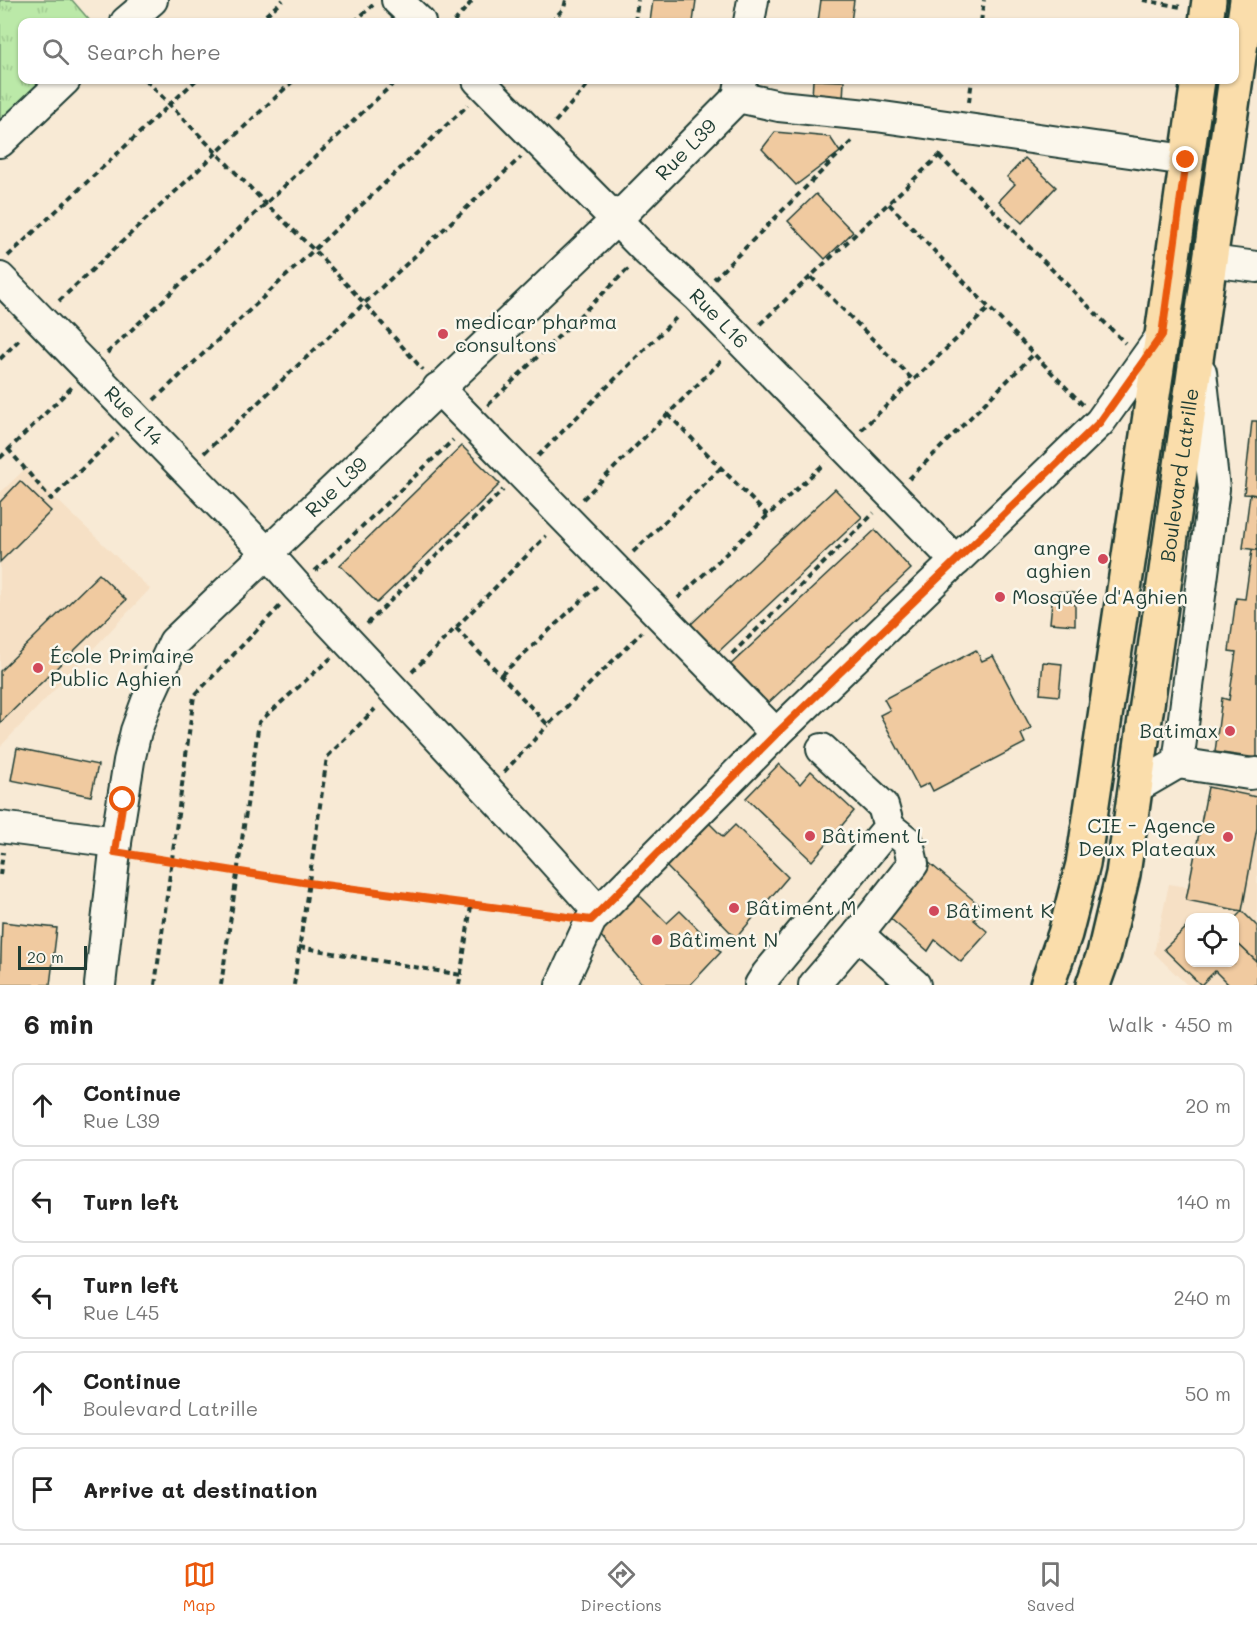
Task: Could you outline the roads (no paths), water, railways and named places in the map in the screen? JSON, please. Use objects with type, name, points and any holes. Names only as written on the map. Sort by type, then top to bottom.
[{"type":"main road","name":"Boulevard Latrille","points":[[1239,56],[1247,0]]},
{"type":"main road","name":"Boulevard Latrille","points":[[1047,985],[1065,934],[1083,864],[1197,84]]},
{"type":"main road","name":"Boulevard Latrille","points":[[1094,985],[1104,954],[1123,874],[1235,84]]},
{"type":"street","points":[[131,18],[152,0]]},
{"type":"street","points":[[397,0],[416,18]]},
{"type":"street","points":[[750,18],[753,0]]},
{"type":"street","points":[[0,142],[61,84]]},
{"type":"street","name":"Rue L16","points":[[482,84],[647,251],[698,296],[956,561]]},
{"type":"street","points":[[740,88],[779,106],[876,116],[1186,160]]},
{"type":"street","name":"Rue L39","points":[[100,985],[116,847],[129,761],[136,730],[174,642],[617,219],[740,88]]},
{"type":"street","points":[[1210,261],[1257,267]]},
{"type":"street","name":"Rue L14","points":[[0,278],[267,553],[487,790],[595,916]]},
{"type":"street","points":[[561,985],[595,916],[776,734],[1100,422],[1162,335]]},
{"type":"street","points":[[1178,763],[1214,489],[1198,347]]},
{"type":"street","points":[[438,388],[776,734]]},
{"type":"street","points":[[814,985],[913,864],[908,842],[889,827],[883,806],[822,749]]},
{"type":"street","points":[[1135,788],[1178,763],[1249,774],[1257,773]]},
{"type":"street","points":[[0,827],[116,847]]},
{"type":"street","points":[[760,985],[889,827]]},
{"type":"street","points":[[858,934],[915,985]]},
{"type":"place","name":"medicar pharma consultons","points":[[443,334]]},
{"type":"place","name":"angre aghien","points":[[1103,559]]},
{"type":"place","name":"Mosquée d'Aghien","points":[[1000,597]]},
{"type":"place","name":"École Primaire Public Aghien","points":[[38,668]]},
{"type":"place","name":"Batimax","points":[[1230,731]]},
{"type":"place","name":"Bâtiment L","points":[[810,836]]},
{"type":"place","name":"CIE - Agence Deux Plateaux","points":[[1228,837]]},
{"type":"place","name":"Bâtiment M","points":[[734,908]]},
{"type":"place","name":"Bâtiment K","points":[[934,911]]},
{"type":"place","name":"Bâtiment N","points":[[657,940]]}]
